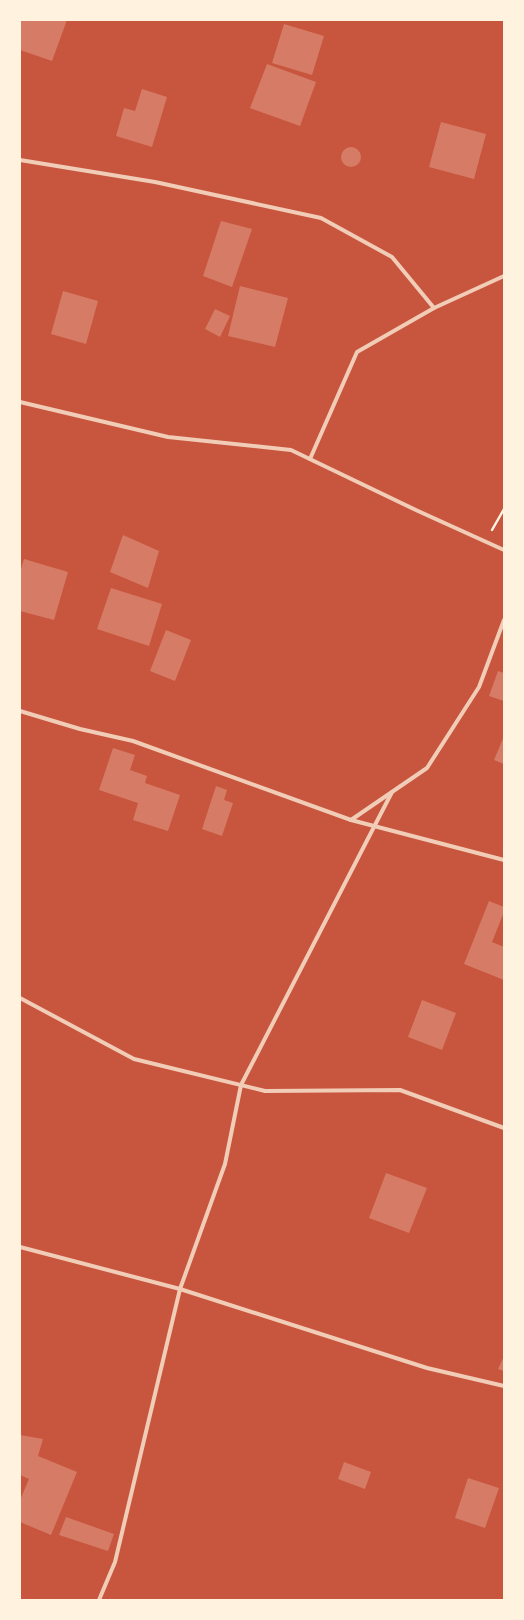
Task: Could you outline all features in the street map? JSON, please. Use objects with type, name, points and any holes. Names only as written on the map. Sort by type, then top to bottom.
[{"type":"street","points":[[20,160],[155,182],[321,218],[392,256],[434,308]]},
{"type":"street","points":[[310,459],[357,352],[434,308],[504,276]]},
{"type":"street","points":[[20,402],[168,437],[291,450],[418,511],[504,550]]},
{"type":"street","points":[[351,820],[427,768],[479,687],[504,620]]},
{"type":"street","points":[[20,711],[80,729],[133,741],[351,820],[504,860]]},
{"type":"street","points":[[100,1600],[115,1562],[180,1289],[226,1164],[241,1085],[392,792]]},
{"type":"street","points":[[20,998],[134,1059],[264,1091],[400,1090],[504,1128]]},
{"type":"street","points":[[20,1247],[180,1289],[427,1368],[504,1386]]},
{"type":"path","points":[[485,541],[504,509]]},
{"type":"building","points":[[20,20],[67,20],[52,61],[20,50]]},
{"type":"building","points":[[284,24],[324,36],[312,75],[272,63]]},
{"type":"building","points":[[267,64],[316,82],[300,126],[250,108]]},
{"type":"building","points":[[142,89],[167,97],[152,147],[116,136],[124,108],[135,111]]},
{"type":"building","points":[[441,122],[486,134],[474,179],[429,167]]},
{"type":"building","points":[[347,147],[355,147],[361,153],[361,161],[355,167],[347,167],[341,161],[341,153]]},
{"type":"building","points":[[221,221],[252,229],[232,287],[203,276]]},
{"type":"building","points":[[240,286],[288,298],[275,347],[228,336]]},
{"type":"building","points":[[63,291],[98,301],[86,344],[51,334]]},
{"type":"building","points":[[215,309],[230,316],[220,337],[205,329]]},
{"type":"building","points":[[123,535],[159,551],[148,588],[110,572]]},
{"type":"building","points":[[24,559],[68,572],[54,620],[20,611],[20,572]]},
{"type":"building","points":[[111,588],[162,604],[149,646],[97,629]]},
{"type":"building","points":[[166,630],[191,640],[175,681],[150,671]]},
{"type":"building","points":[[498,671],[504,673],[504,701],[489,696]]},
{"type":"building","points":[[504,736],[504,764],[494,760]]},
{"type":"building","points":[[113,748],[135,755],[130,770],[147,776],[145,783],[180,795],[168,831],[133,820],[138,803],[99,790]]},
{"type":"building","points":[[216,786],[227,790],[224,800],[233,803],[222,836],[202,829]]},
{"type":"building","points":[[489,901],[504,907],[504,912],[492,942],[504,947],[504,980],[464,964]]},
{"type":"building","points":[[422,1000],[456,1013],[442,1050],[408,1037]]},
{"type":"building","points":[[386,1173],[427,1188],[409,1233],[369,1218]]},
{"type":"building","points":[[504,1356],[504,1371],[498,1369]]},
{"type":"building","points":[[20,1435],[43,1439],[38,1456],[77,1472],[51,1535],[20,1522],[20,1500],[29,1479],[20,1475]]},
{"type":"building","points":[[344,1462],[371,1472],[365,1489],[338,1479]]},
{"type":"building","points":[[468,1478],[499,1488],[485,1528],[455,1518]]},
{"type":"building","points":[[66,1517],[114,1534],[108,1551],[59,1535]]}]
